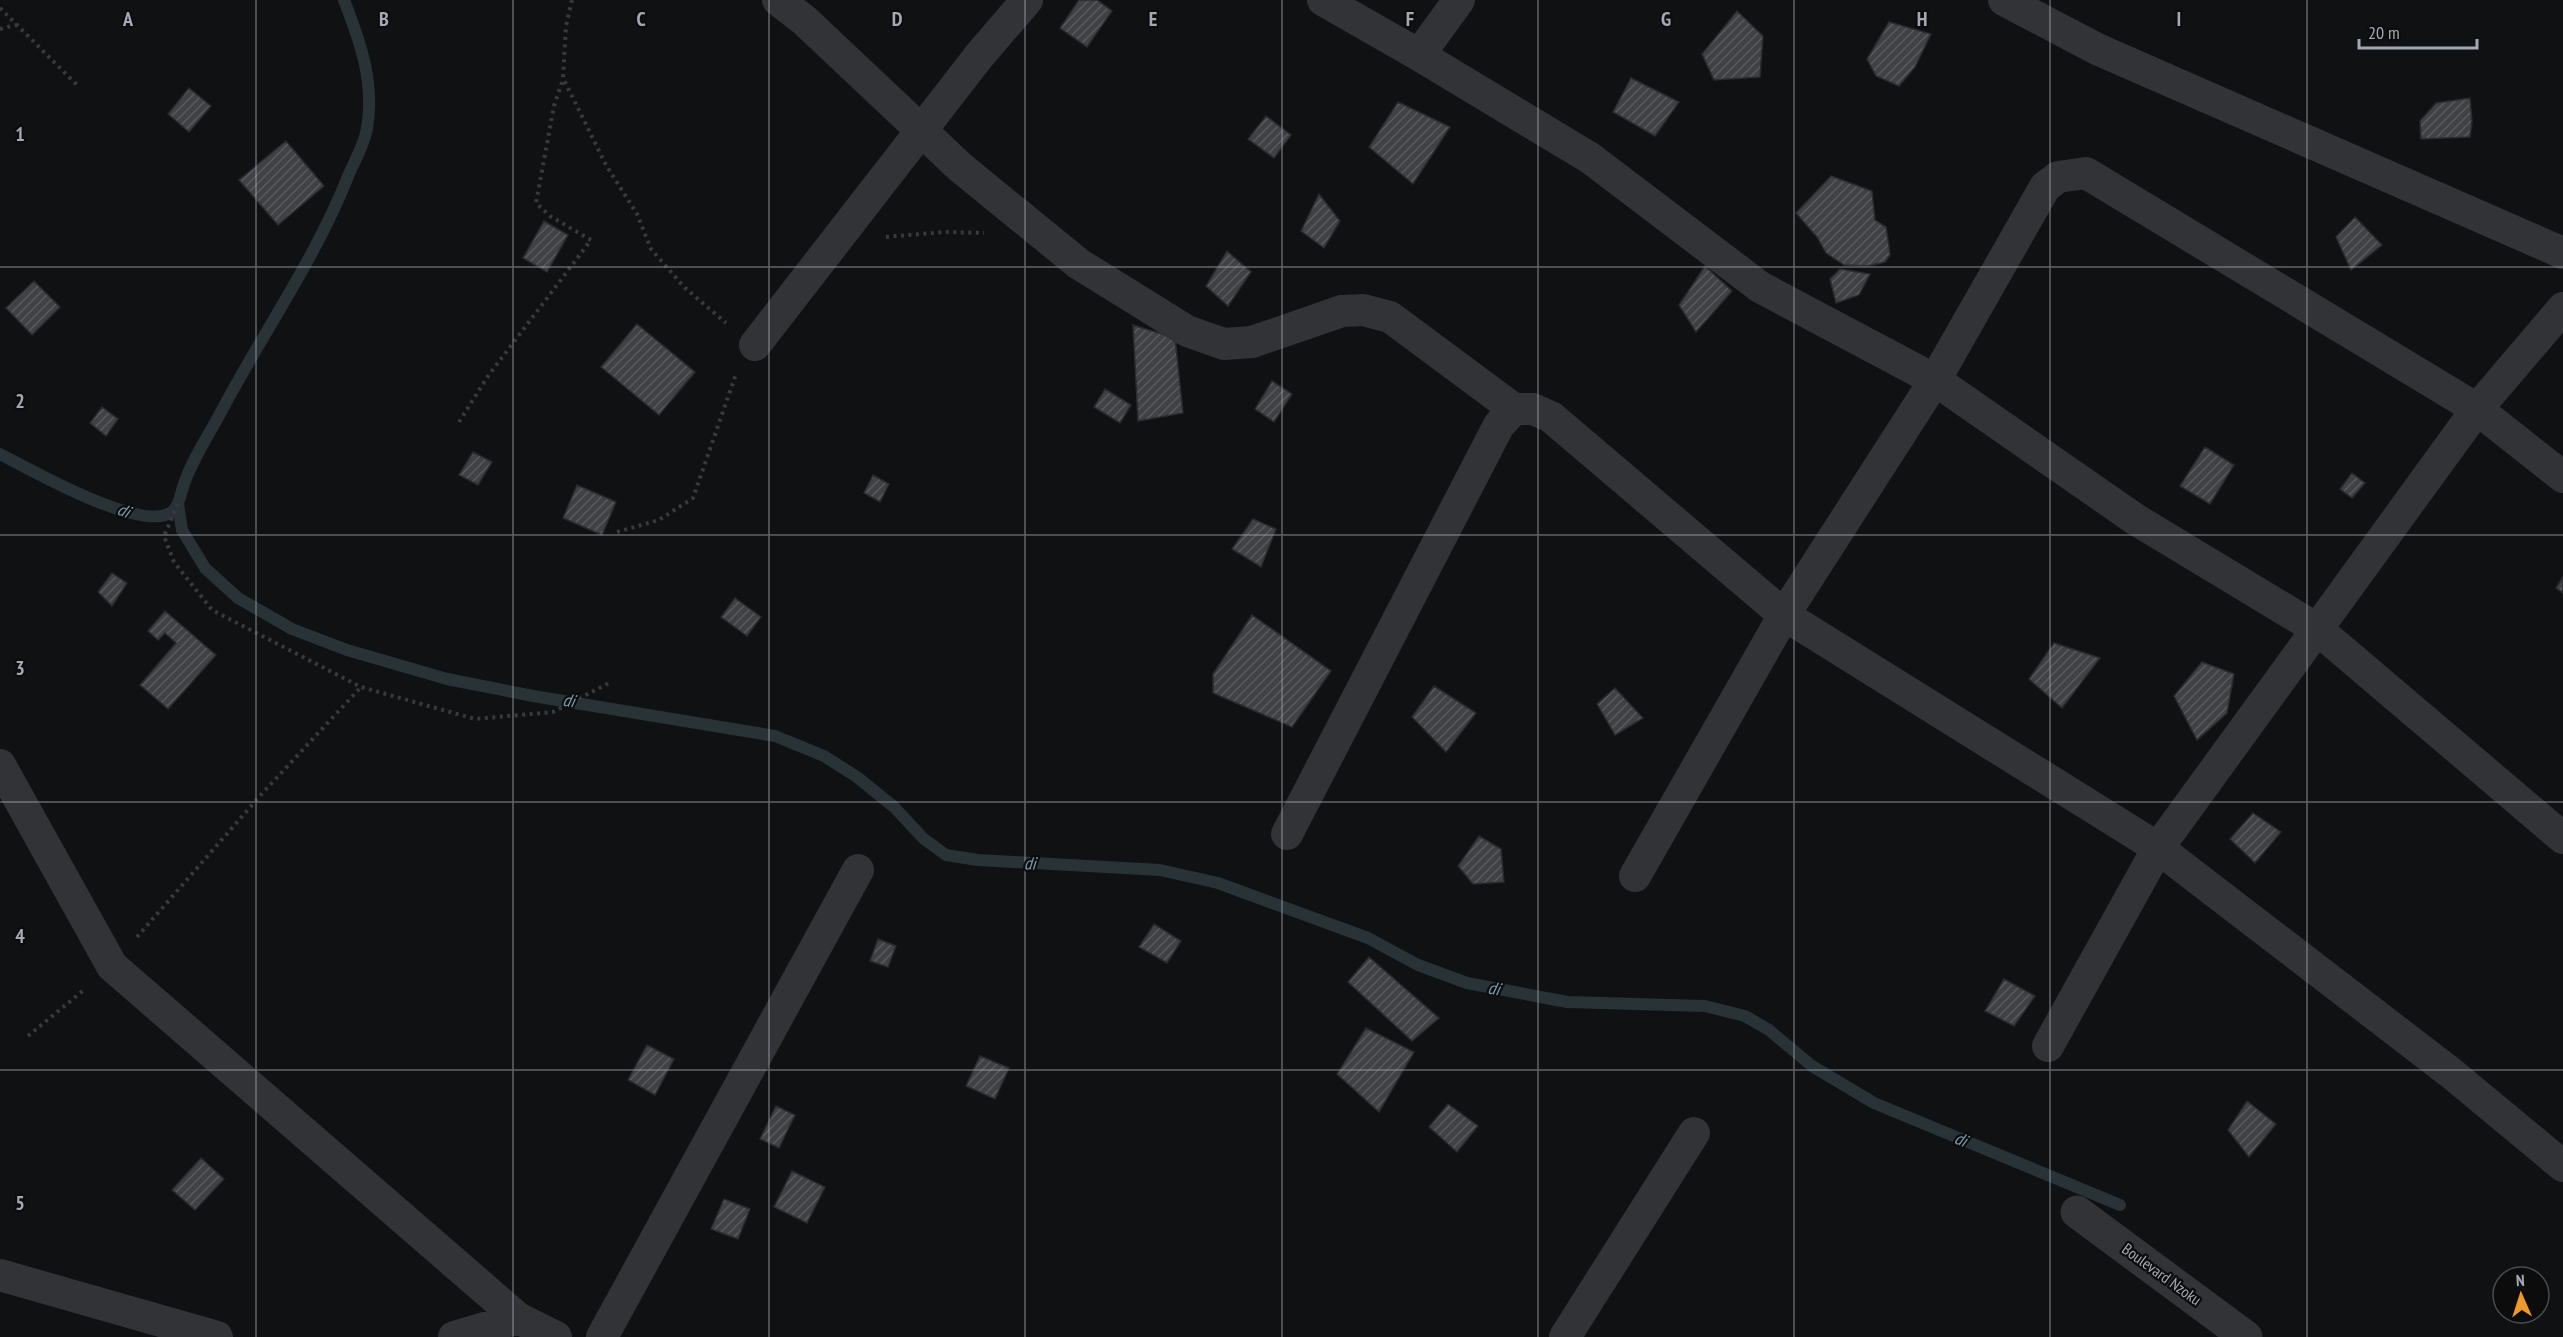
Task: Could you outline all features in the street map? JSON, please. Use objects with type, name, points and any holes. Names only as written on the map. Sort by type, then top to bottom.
[{"type":"street","points":[[778,0],[804,20],[960,167],[1079,264],[1187,331],[1224,344],[1252,342],[1342,312],[1364,310],[1390,317],[1514,409],[1533,409],[1551,417],[1784,615],[2158,848],[2451,1073],[2563,1166]]},
{"type":"street","points":[[755,345],[979,56],[1027,0]]},
{"type":"street","points":[[1323,0],[1590,158],[1760,287],[1935,380],[2135,519],[2317,630],[2563,838]]},
{"type":"street","points":[[1419,55],[1459,0]]},
{"type":"street","points":[[2004,0],[2097,48],[2563,253]]},
{"type":"street","points":[[1635,876],[1784,615],[1935,380],[2045,187],[2058,177],[2086,173],[2477,409],[2563,477]]},
{"type":"street","points":[[2048,1046],[2158,848],[2477,409],[2563,308]]},
{"type":"street","points":[[1287,834],[1499,425],[1514,409]]},
{"type":"street","points":[[0,765],[112,966],[518,1318],[556,1337]]},
{"type":"street","points":[[602,1337],[858,870]]},
{"type":"street","points":[[1565,1337],[1694,1132]]},
{"type":"street","name":"Boulevard Nzoku","points":[[2077,1212],[2246,1337]]},
{"type":"street","points":[[0,1275],[217,1337]]},
{"type":"street","points":[[454,1337],[518,1318]]},
{"type":"path","points":[[459,422],[488,376],[591,240],[550,216],[536,203],[554,106],[563,78],[566,26],[572,0]]},
{"type":"path","points":[[0,8],[77,85]]},
{"type":"path","points":[[0,29],[17,25]]},
{"type":"path","points":[[563,78],[606,165],[637,214],[651,249],[684,287],[755,345],[733,379],[722,418],[693,498],[659,520],[617,532]]},
{"type":"path","points":[[835,242],[944,232],[994,233]]},
{"type":"path","points":[[178,504],[164,536],[174,561],[212,610],[361,687],[476,719],[552,712],[609,683]]},
{"type":"path","points":[[28,1036],[112,966],[259,797],[361,687]]},
{"type":"building","points":[[1079,0],[1097,0],[1112,11],[1087,47],[1060,28]]},
{"type":"building","points":[[1737,11],[1763,36],[1760,77],[1714,80],[1702,54]]},
{"type":"building","points":[[1889,22],[1931,34],[1915,67],[1899,86],[1876,76],[1867,59]]},
{"type":"building","points":[[1631,78],[1679,102],[1655,136],[1613,112]]},
{"type":"building","points":[[189,88],[211,106],[189,132],[168,114]]},
{"type":"building","points":[[2470,98],[2472,122],[2470,137],[2421,139],[2420,121],[2436,103]]},
{"type":"building","points":[[1398,102],[1450,127],[1413,184],[1369,147]]},
{"type":"building","points":[[1266,116],[1291,135],[1274,158],[1248,139]]},
{"type":"building","points":[[286,141],[324,186],[278,225],[239,180]]},
{"type":"building","points":[[1831,176],[1872,191],[1875,220],[1886,227],[1890,255],[1885,262],[1867,266],[1844,265],[1826,253],[1817,237],[1796,213]]},
{"type":"building","points":[[1319,194],[1340,221],[1324,248],[1301,231]]},
{"type":"building","points":[[2355,217],[2382,245],[2351,270],[2336,237]]},
{"type":"building","points":[[544,221],[568,235],[547,272],[523,258]]},
{"type":"building","points":[[1227,251],[1251,272],[1228,306],[1206,286]]},
{"type":"building","points":[[1705,266],[1732,291],[1696,332],[1679,305]]},
{"type":"building","points":[[1840,269],[1870,274],[1859,295],[1836,303],[1830,279]]},
{"type":"building","points":[[34,281],[60,307],[32,335],[6,308]]},
{"type":"building","points":[[637,324],[695,372],[659,415],[601,367]]},
{"type":"building","points":[[1133,325],[1175,338],[1183,413],[1138,421]]},
{"type":"building","points":[[1272,381],[1292,394],[1274,422],[1255,409]]},
{"type":"building","points":[[1105,389],[1131,405],[1120,423],[1094,407]]},
{"type":"building","points":[[102,407],[118,419],[106,436],[90,423]]},
{"type":"building","points":[[2205,447],[2234,465],[2210,504],[2180,486]]},
{"type":"building","points":[[473,452],[492,462],[478,485],[459,475]]},
{"type":"building","points":[[2352,473],[2365,483],[2352,498],[2340,489]]},
{"type":"building","points":[[873,475],[889,484],[880,502],[864,493]]},
{"type":"building","points":[[577,485],[616,502],[602,535],[563,518]]},
{"type":"building","points":[[1253,519],[1276,529],[1261,567],[1232,549]]},
{"type":"building","points":[[112,573],[127,583],[112,606],[98,592]]},
{"type":"building","points":[[2563,577],[2563,593],[2556,588]]},
{"type":"building","points":[[735,598],[761,617],[747,636],[721,617]]},
{"type":"building","points":[[165,611],[216,655],[168,709],[140,685],[176,643],[165,633],[158,640],[148,631]]},
{"type":"building","points":[[1252,615],[1331,671],[1292,727],[1213,693],[1213,674]]},
{"type":"building","points":[[2054,643],[2100,658],[2062,708],[2029,679]]},
{"type":"building","points":[[2202,662],[2234,674],[2227,713],[2197,740],[2174,696]]},
{"type":"building","points":[[1434,686],[1476,713],[1446,752],[1412,717]]},
{"type":"building","points":[[1615,688],[1643,718],[1615,735],[1597,704]]},
{"type":"building","points":[[2253,813],[2281,832],[2255,863],[2230,839]]},
{"type":"building","points":[[1479,836],[1501,849],[1504,882],[1473,884],[1458,866]]},
{"type":"building","points":[[1154,924],[1181,941],[1167,963],[1139,947]]},
{"type":"building","points":[[878,939],[896,946],[888,967],[870,961]]},
{"type":"building","points":[[1369,957],[1439,1018],[1412,1041],[1348,982]]},
{"type":"building","points":[[2004,979],[2035,996],[2014,1026],[1985,1011]]},
{"type":"building","points":[[1366,1028],[1414,1052],[1379,1112],[1337,1074]]},
{"type":"building","points":[[647,1045],[674,1059],[655,1095],[628,1080]]},
{"type":"building","points":[[980,1056],[1009,1068],[995,1099],[966,1086]]},
{"type":"building","points":[[2247,1101],[2276,1124],[2249,1157],[2228,1130]]},
{"type":"building","points":[[1448,1104],[1478,1126],[1457,1152],[1429,1127]]},
{"type":"building","points":[[776,1106],[795,1115],[779,1148],[760,1139]]},
{"type":"building","points":[[201,1158],[224,1179],[195,1210],[172,1190]]},
{"type":"building","points":[[792,1171],[825,1187],[807,1223],[774,1207]]},
{"type":"building","points":[[724,1199],[750,1209],[738,1239],[711,1229]]},
{"type":"waterway","points":[[0,454],[109,506],[153,516],[168,514],[174,510],[195,458],[321,235],[364,140],[369,111],[367,79],[360,47],[344,0]]},
{"type":"waterway","name":"di","points":[[178,504],[182,530],[205,568],[238,598],[292,629],[347,650],[447,679],[533,696],[775,736],[824,756],[857,777],[894,807],[924,839],[946,855],[978,860],[1160,870],[1218,883],[1368,938],[1418,965],[1467,983],[1567,1002],[1705,1006],[1745,1016],[1769,1030],[1812,1066],[1874,1103],[2120,1205]]}]
